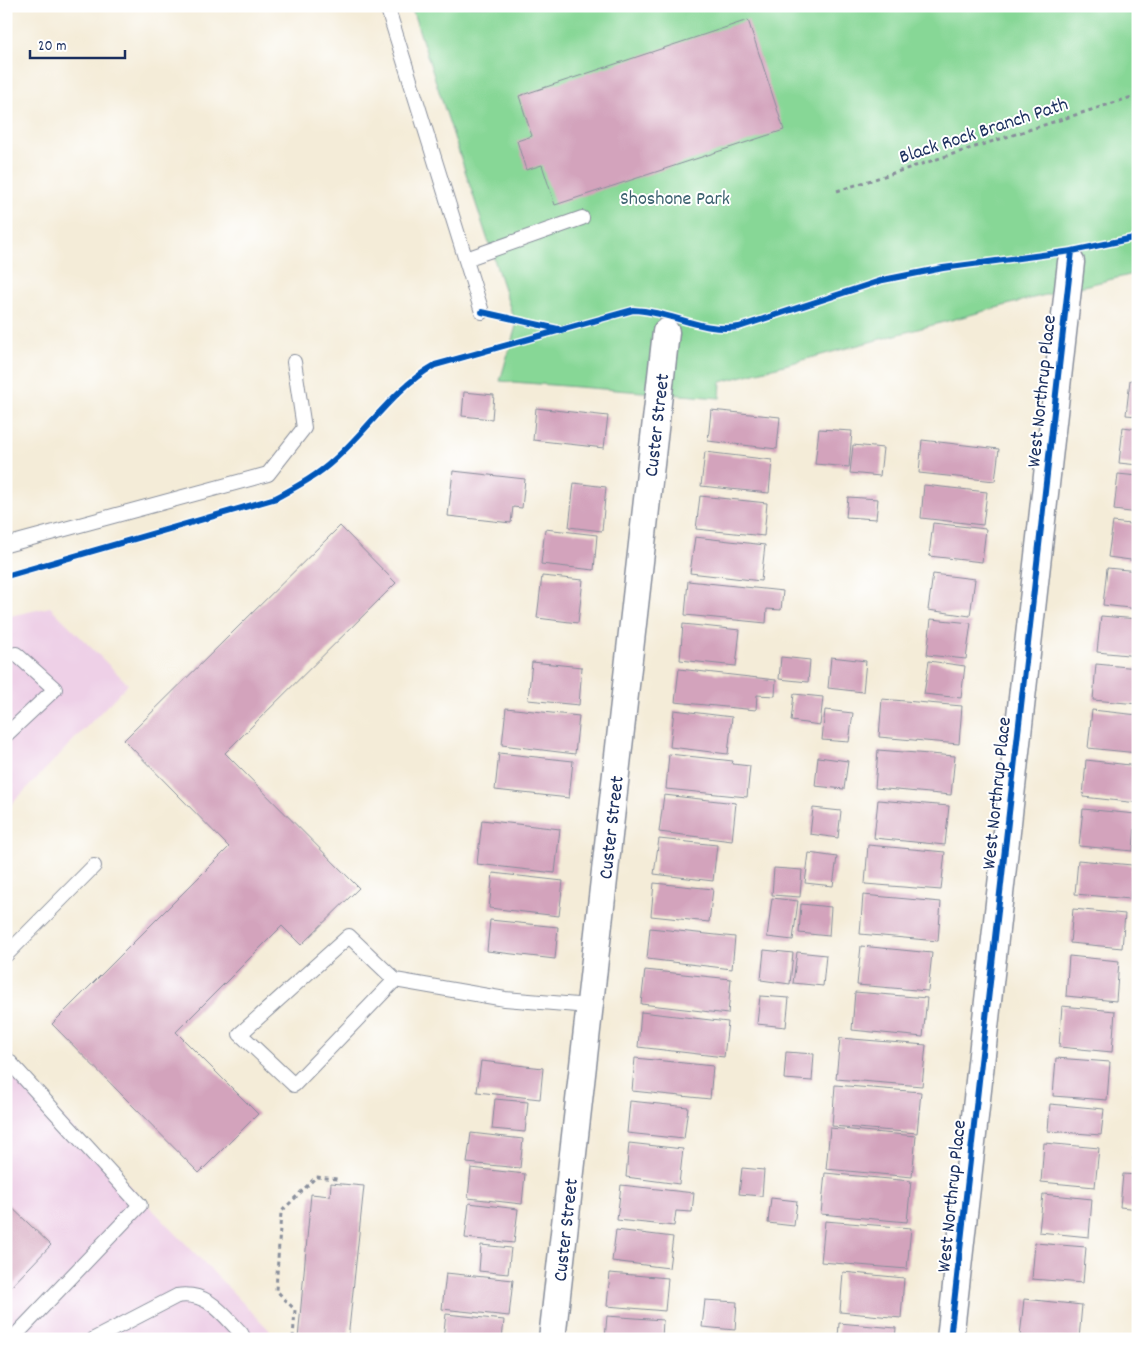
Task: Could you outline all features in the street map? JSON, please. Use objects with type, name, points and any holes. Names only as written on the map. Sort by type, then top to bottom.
[{"type":"street","name":"West Northrup Place","points":[[950,1339],[1071,262]]},
{"type":"street","name":"Custer Street","points":[[552,1339],[666,332]]},
{"type":"lane","points":[[387,6],[482,312]]},
{"type":"lane","points":[[466,259],[582,218]]},
{"type":"lane","points":[[6,545],[268,474],[304,428],[294,362]]},
{"type":"lane","points":[[6,657],[16,654],[54,689],[6,735]]},
{"type":"lane","points":[[6,955],[94,866]]},
{"type":"lane","points":[[395,980],[294,1085],[240,1034],[349,936],[395,980],[505,998],[589,1006]]},
{"type":"lane","points":[[6,1058],[140,1205],[12,1339]]},
{"type":"lane","points":[[94,1339],[177,1296],[184,1295],[198,1296],[211,1302],[240,1332],[244,1339]]},
{"type":"path","points":[[293,1338],[295,1310],[276,1290],[281,1212],[316,1177],[337,1179]]},
{"type":"shaded area","points":[[50,607],[128,684],[6,810],[6,617]]},
{"type":"shaded area","points":[[6,1059],[185,1243],[278,1339],[6,1339]]},
{"type":"green space","name":"Shoshone Park","points":[[411,6],[1138,6],[1138,273],[1033,298],[721,382],[720,398],[500,381],[516,326]]},
{"type":"building","points":[[748,20],[784,130],[555,205],[542,165],[526,170],[517,141],[532,136],[519,96]]},
{"type":"building","points":[[1130,380],[1138,381],[1138,416],[1126,415]]},
{"type":"building","points":[[464,392],[494,395],[492,419],[462,416]]},
{"type":"building","points":[[536,408],[608,416],[604,448],[533,440]]},
{"type":"building","points":[[711,410],[780,417],[777,449],[708,441]]},
{"type":"building","points":[[1123,427],[1138,429],[1138,465],[1119,463]]},
{"type":"building","points":[[819,429],[852,431],[849,467],[815,464]]},
{"type":"building","points":[[922,440],[999,449],[995,481],[919,473]]},
{"type":"building","points":[[853,445],[883,448],[880,476],[850,473]]},
{"type":"building","points":[[705,452],[772,460],[769,493],[701,486]]},
{"type":"building","points":[[453,471],[525,479],[522,508],[513,507],[511,523],[448,516]]},
{"type":"building","points":[[1118,474],[1138,476],[1138,513],[1114,510]]},
{"type":"building","points":[[574,483],[606,487],[602,531],[569,527]]},
{"type":"building","points":[[924,485],[987,492],[983,525],[921,518]]},
{"type":"building","points":[[700,496],[767,503],[764,536],[696,529]]},
{"type":"building","points":[[848,497],[878,499],[876,519],[846,517]]},
{"type":"building","points":[[1113,522],[1138,525],[1138,561],[1108,557]]},
{"type":"building","points":[[933,523],[986,529],[982,562],[929,556]]},
{"type":"building","points":[[340,526],[396,583],[225,753],[359,888],[301,945],[282,926],[176,1032],[258,1114],[199,1173],[52,1024],[229,847],[124,740]]},
{"type":"building","points":[[545,529],[597,535],[594,570],[541,564]]},
{"type":"building","points":[[695,537],[765,545],[761,581],[690,573]]},
{"type":"building","points":[[1107,568],[1138,571],[1138,609],[1103,605]]},
{"type":"building","points":[[933,574],[975,579],[970,616],[928,610]]},
{"type":"building","points":[[542,576],[583,580],[578,623],[537,618]]},
{"type":"building","points":[[688,581],[783,591],[781,610],[767,609],[766,623],[685,615]]},
{"type":"building","points":[[1101,616],[1138,619],[1138,656],[1097,652]]},
{"type":"building","points":[[931,619],[971,623],[966,659],[927,655]]},
{"type":"building","points":[[683,624],[740,630],[736,666],[680,660]]},
{"type":"building","points":[[781,657],[810,660],[808,682],[779,679]]},
{"type":"building","points":[[831,657],[866,661],[863,692],[828,688]]},
{"type":"building","points":[[929,661],[965,666],[961,698],[924,694]]},
{"type":"building","points":[[532,662],[582,667],[579,705],[528,700]]},
{"type":"building","points":[[1096,664],[1138,668],[1138,704],[1093,700]]},
{"type":"building","points":[[679,669],[776,680],[775,696],[757,695],[756,710],[675,702]]},
{"type":"building","points":[[794,694],[823,697],[820,725],[791,721]]},
{"type":"building","points":[[882,699],[962,706],[959,744],[879,737]]},
{"type":"building","points":[[506,708],[579,716],[575,754],[502,745]]},
{"type":"building","points":[[674,710],[732,717],[728,754],[670,747]]},
{"type":"building","points":[[825,710],[853,713],[849,742],[822,740]]},
{"type":"building","points":[[1092,710],[1138,715],[1138,753],[1088,748]]},
{"type":"building","points":[[878,750],[955,756],[951,795],[875,788]]},
{"type":"building","points":[[499,753],[573,761],[569,798],[495,790]]},
{"type":"building","points":[[669,754],[733,761],[732,764],[750,766],[747,797],[666,789]]},
{"type":"building","points":[[818,757],[848,761],[844,789],[815,786]]},
{"type":"building","points":[[1086,760],[1138,766],[1138,803],[1083,797]]},
{"type":"building","points":[[664,795],[736,803],[732,841],[659,832]]},
{"type":"building","points":[[878,800],[949,806],[945,845],[874,838]]},
{"type":"building","points":[[813,808],[841,811],[838,838],[810,834]]},
{"type":"building","points":[[1083,809],[1136,814],[1133,851],[1079,846]]},
{"type":"building","points":[[482,820],[560,829],[555,873],[477,864]]},
{"type":"building","points":[[659,839],[717,845],[713,881],[654,874]]},
{"type":"building","points":[[868,845],[945,852],[941,890],[865,884]]},
{"type":"building","points":[[809,853],[837,857],[833,886],[805,883]]},
{"type":"building","points":[[1078,860],[1132,865],[1130,899],[1075,894]]},
{"type":"building","points":[[774,868],[802,870],[800,897],[772,895]]},
{"type":"building","points":[[493,873],[563,881],[559,916],[489,908]]},
{"type":"building","points":[[654,883],[713,889],[709,922],[651,916]]},
{"type":"building","points":[[863,895],[941,902],[938,941],[860,934]]},
{"type":"building","points":[[772,898],[798,901],[793,940],[767,937]]},
{"type":"building","points":[[801,904],[831,907],[829,936],[799,933]]},
{"type":"building","points":[[1073,909],[1125,914],[1122,948],[1070,943]]},
{"type":"building","points":[[490,920],[558,927],[555,959],[487,951]]},
{"type":"building","points":[[650,928],[735,937],[732,969],[647,959]]},
{"type":"building","points":[[861,946],[932,953],[928,991],[857,985]]},
{"type":"building","points":[[764,950],[793,953],[790,984],[761,980]]},
{"type":"building","points":[[797,952],[826,955],[823,986],[793,983]]},
{"type":"building","points":[[1069,956],[1119,961],[1116,1001],[1066,996]]},
{"type":"building","points":[[645,970],[731,979],[728,1014],[641,1004]]},
{"type":"building","points":[[855,992],[927,998],[923,1037],[852,1030]]},
{"type":"building","points":[[760,996],[789,998],[786,1027],[757,1024]]},
{"type":"building","points":[[1062,1006],[1115,1011],[1112,1052],[1059,1047]]},
{"type":"building","points":[[641,1012],[728,1022],[724,1057],[638,1047]]},
{"type":"building","points":[[840,1038],[926,1045],[922,1086],[836,1079]]},
{"type":"building","points":[[786,1052],[814,1054],[812,1081],[784,1079]]},
{"type":"building","points":[[635,1058],[713,1066],[710,1099],[632,1091]]},
{"type":"building","points":[[1056,1058],[1110,1062],[1107,1100],[1053,1096]]},
{"type":"building","points":[[481,1061],[543,1068],[540,1099],[477,1092]]},
{"type":"building","points":[[835,1085],[921,1092],[917,1133],[832,1126]]},
{"type":"building","points":[[495,1099],[528,1102],[525,1132],[492,1129]]},
{"type":"building","points":[[630,1101],[688,1107],[684,1139],[627,1133]]},
{"type":"building","points":[[1050,1104],[1104,1109],[1101,1135],[1048,1131]]},
{"type":"building","points":[[830,1128],[916,1136],[912,1177],[826,1169]]},
{"type":"building","points":[[471,1133],[523,1139],[520,1168],[467,1163]]},
{"type":"building","points":[[1135,1142],[1138,1142],[1138,1161],[1133,1160]]},
{"type":"building","points":[[629,1143],[683,1149],[679,1184],[626,1177]]},
{"type":"building","points":[[1044,1143],[1099,1148],[1095,1187],[1041,1182]]},
{"type":"building","points":[[471,1168],[525,1174],[522,1204],[468,1198]]},
{"type":"building","points":[[742,1168],[764,1170],[762,1196],[739,1194]]},
{"type":"building","points":[[825,1173],[911,1181],[907,1222],[821,1214]]},
{"type":"building","points":[[1123,1174],[1138,1175],[1138,1209],[1120,1207]]},
{"type":"building","points":[[331,1183],[364,1186],[348,1339],[298,1339],[311,1194],[330,1196]]},
{"type":"building","points":[[621,1185],[694,1193],[692,1212],[676,1211],[674,1226],[617,1220]]},
{"type":"building","points":[[1043,1194],[1092,1199],[1089,1237],[1039,1232]]},
{"type":"building","points":[[771,1198],[797,1201],[794,1226],[768,1223]]},
{"type":"building","points":[[6,1202],[51,1245],[6,1292]]},
{"type":"building","points":[[469,1203],[518,1209],[514,1243],[465,1238]]},
{"type":"building","points":[[825,1221],[911,1228],[907,1269],[821,1262]]},
{"type":"building","points":[[616,1230],[673,1237],[669,1268],[612,1261]]},
{"type":"building","points":[[1035,1243],[1086,1247],[1083,1283],[1032,1279]]},
{"type":"building","points":[[481,1245],[511,1248],[508,1274],[479,1271]]},
{"type":"building","points":[[843,1272],[904,1278],[901,1318],[840,1312]]},
{"type":"building","points":[[446,1273],[513,1280],[509,1316],[442,1309]]},
{"type":"building","points":[[610,1273],[668,1278],[665,1311],[607,1306]]},
{"type":"building","points":[[1024,1299],[1082,1305],[1079,1339],[1020,1336]]},
{"type":"building","points":[[705,1300],[737,1302],[735,1330],[702,1327]]},
{"type":"building","points":[[446,1314],[504,1320],[502,1339],[443,1339]]},
{"type":"building","points":[[607,1316],[663,1320],[662,1339],[605,1339]]},
{"type":"building","points":[[839,1323],[896,1328],[895,1339],[838,1339]]},
{"type":"cycle path","points":[[6,576],[276,498],[306,481],[327,466],[347,448],[394,397],[420,374],[435,365],[633,310],[647,311],[698,325],[725,328],[739,327],[883,280],[943,268],[1072,251],[1138,237]]},
{"type":"cycle path","points":[[950,1339],[1072,251]]},
{"type":"cycle path","points":[[482,312],[558,329]]}]
